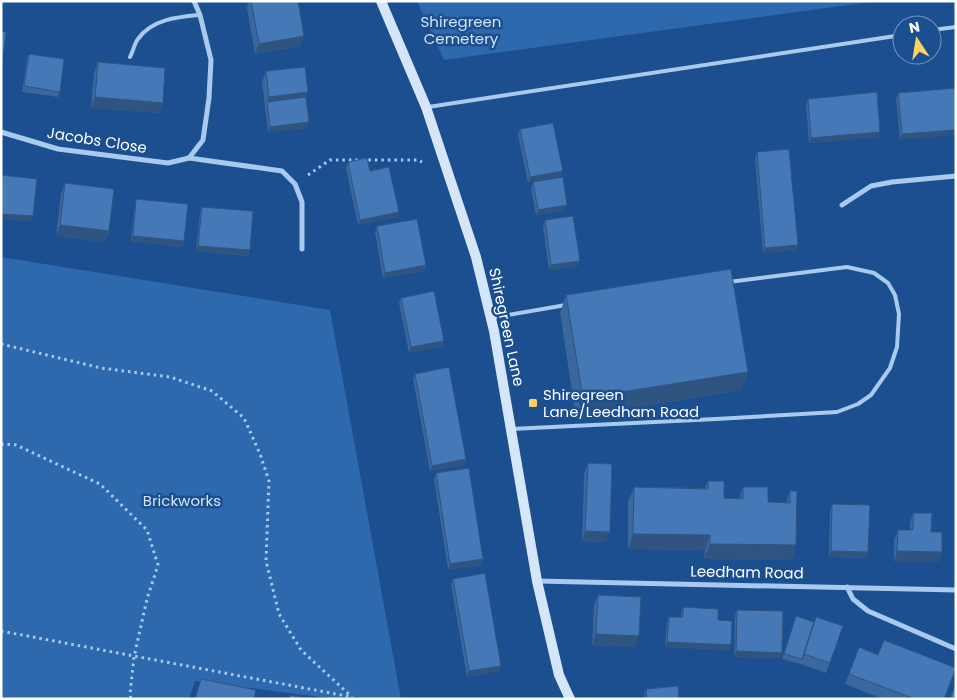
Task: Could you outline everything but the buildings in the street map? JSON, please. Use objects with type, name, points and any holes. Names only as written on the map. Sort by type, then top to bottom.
[{"type":"street","points":[[189,158],[203,140],[209,98],[211,60],[200,15],[194,1]]},
{"type":"street","name":"Shiregreen Lane","points":[[381,1],[426,108],[476,256],[491,318],[537,581],[559,675],[570,699]]},
{"type":"street","name":"Jacobs Close","points":[[1,132],[58,149],[168,163],[189,158],[282,170],[295,184]]},
{"type":"street","points":[[842,205],[872,186],[892,182],[956,176]]},
{"type":"street","points":[[295,184],[302,202],[302,249]]},
{"type":"street","name":"Leedham Road","points":[[537,581],[956,590]]},
{"type":"street","points":[[847,587],[853,599],[868,611],[956,649]]},
{"type":"lane","points":[[130,57],[138,38],[154,25],[173,17],[200,15]]},
{"type":"lane","points":[[942,28],[956,26]]},
{"type":"lane","points":[[426,108],[892,37]]},
{"type":"lane","points":[[511,429],[837,412],[858,404],[871,395],[890,368],[897,347],[899,314],[894,295],[888,283],[874,273],[847,267],[721,283]]},
{"type":"lane","points":[[491,318],[576,303]]},
{"type":"path","points":[[295,184],[330,160],[418,160],[449,174]]},
{"type":"path","points":[[1,344],[101,368],[170,377],[212,391],[244,418],[260,454],[269,481],[266,561],[279,614],[301,650],[353,698]]},
{"type":"path","points":[[1,444],[16,445],[100,484],[147,530],[158,565],[147,599],[134,657],[130,699]]},
{"type":"path","points":[[1,631],[353,698]]},
{"type":"green space","name":"Shiregreen Cemetery","points":[[417,1],[878,1],[444,60]]},
{"type":"green space","name":"Brickworks","points":[[1,257],[330,310],[401,699],[336,699],[195,681],[189,699],[1,699]]},
{"type":"place","name":"Shiregreen Lane/Leedham Road","points":[[533,403]]}]
